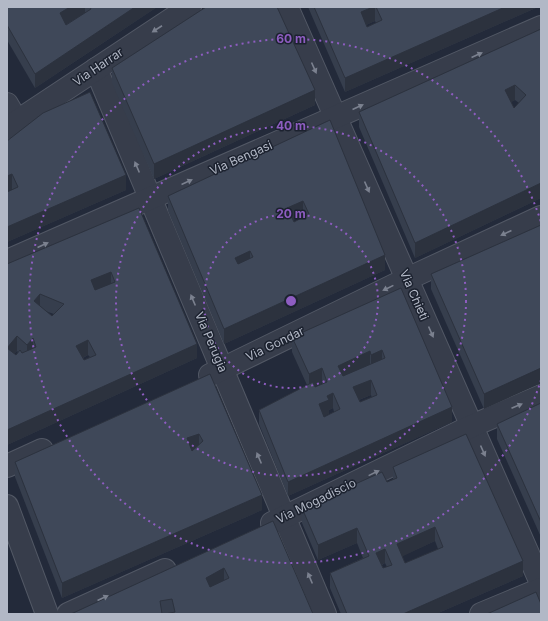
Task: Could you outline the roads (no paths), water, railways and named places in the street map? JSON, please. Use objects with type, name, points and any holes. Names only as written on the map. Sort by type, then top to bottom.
[{"type":"street","name":"Via Harrar","points":[[10,118],[96,69],[190,7]]},
{"type":"street","name":"Via Chieti","points":[[287,7],[541,583]]},
{"type":"street","name":"Via Bengasi","points":[[7,261],[541,27]]},
{"type":"street","name":"Via Perugia","points":[[96,69],[325,614]]},
{"type":"street","name":"Via Gondar","points":[[194,382],[222,370],[407,279],[541,217]]},
{"type":"street","name":"Via Mogadiscio","points":[[255,530],[472,426],[541,396]]},
{"type":"street","points":[[7,466],[57,443]]},
{"type":"street","points":[[7,506],[47,614]]},
{"type":"street","points":[[7,555],[28,560]]},
{"type":"street","points":[[68,614],[183,562]]},
{"type":"street","points":[[482,614],[541,589]]}]
